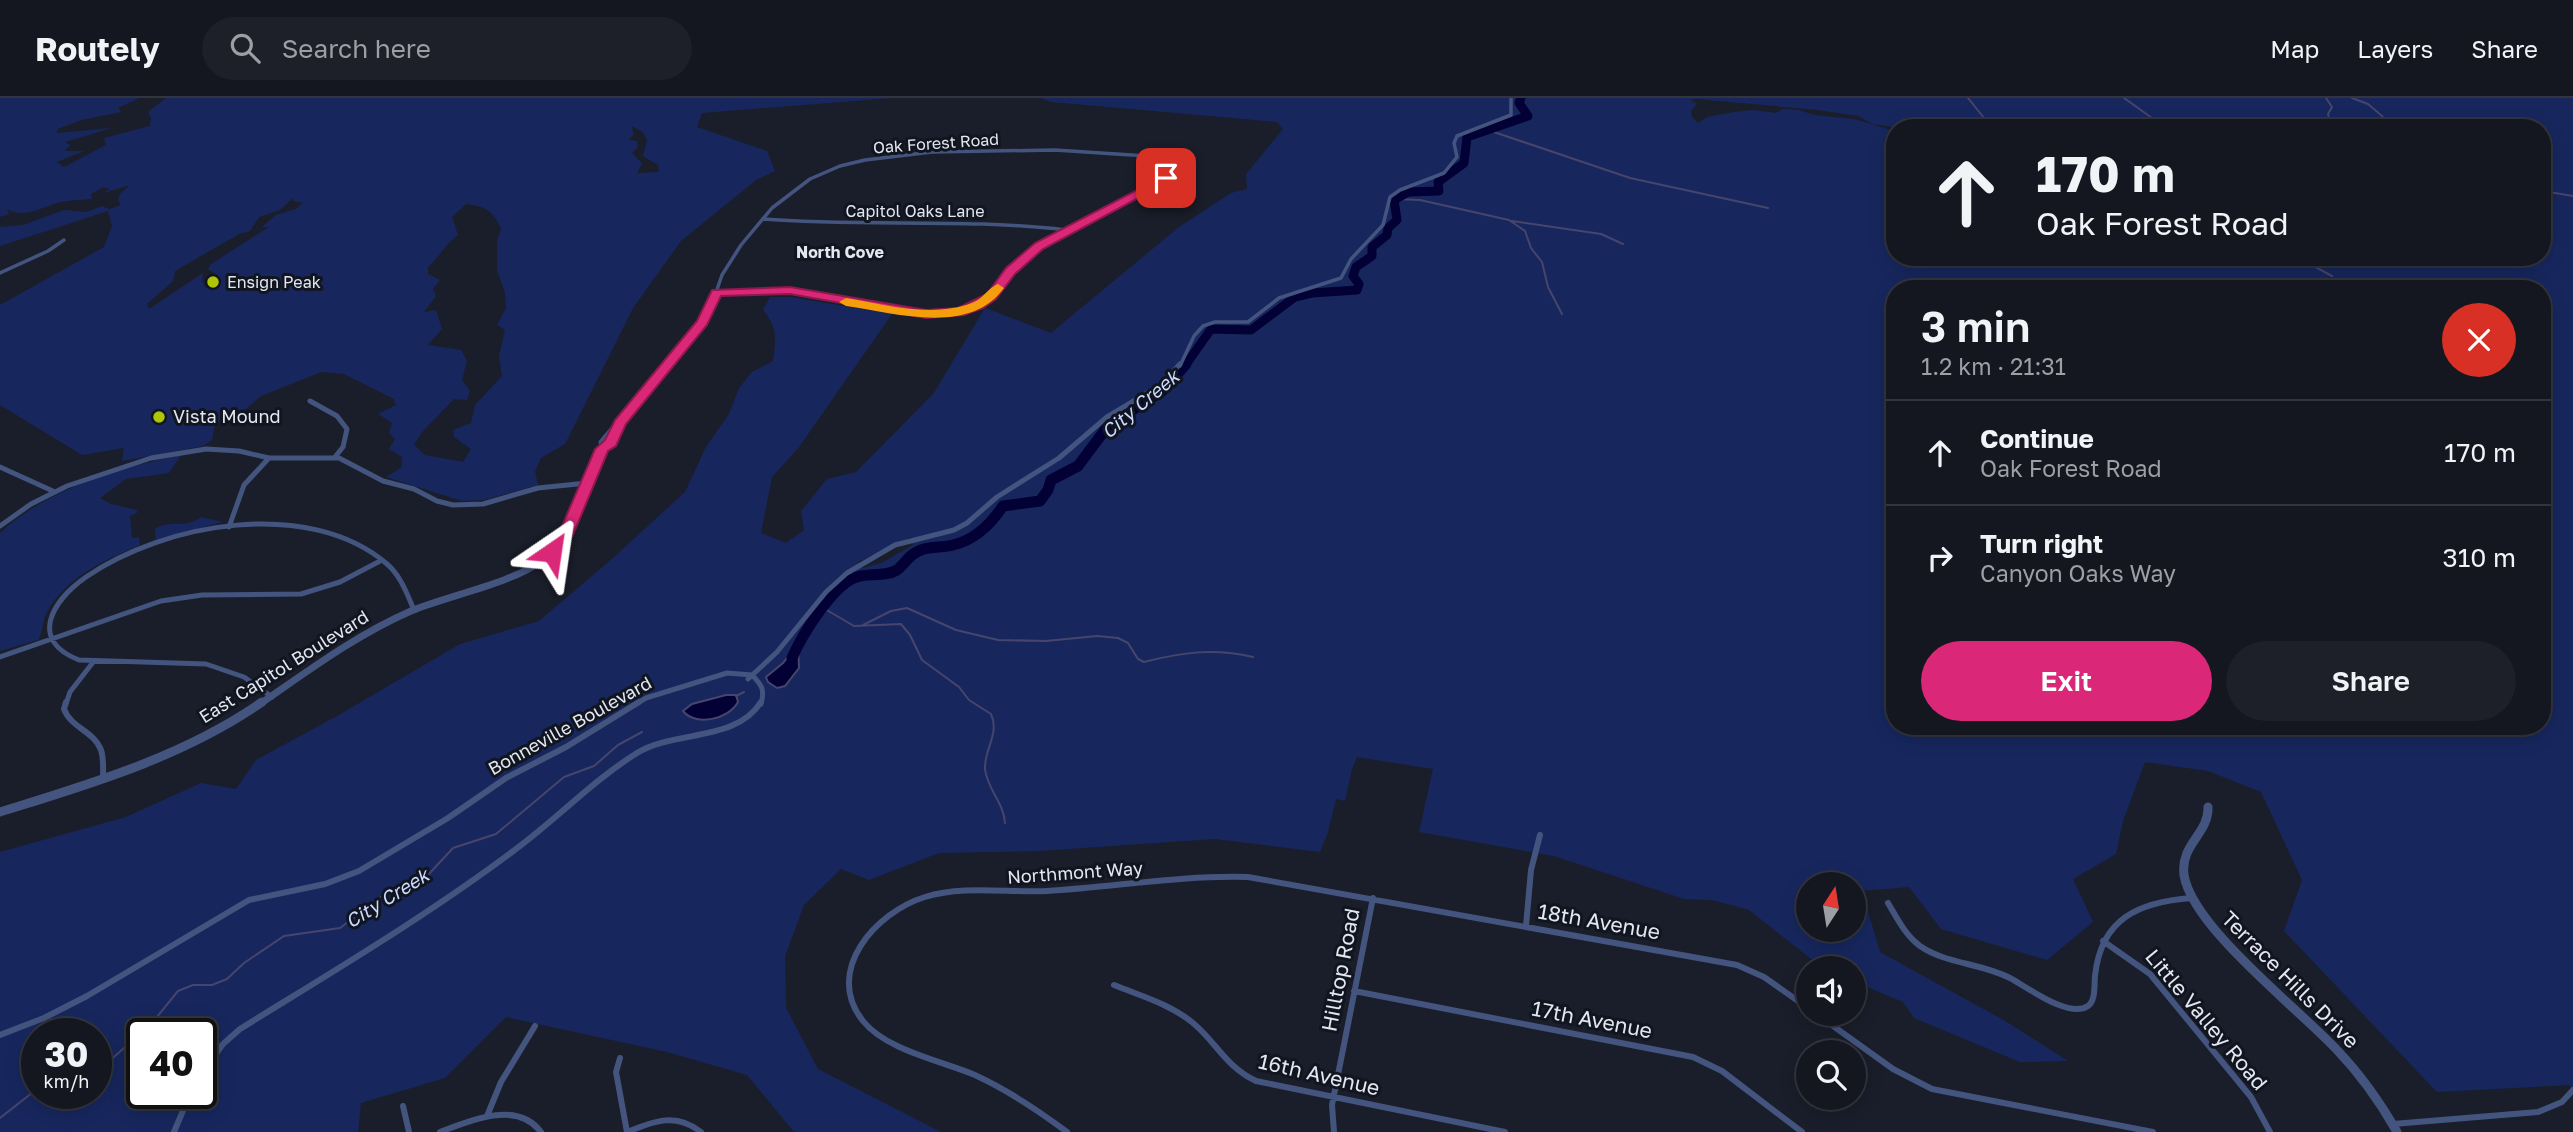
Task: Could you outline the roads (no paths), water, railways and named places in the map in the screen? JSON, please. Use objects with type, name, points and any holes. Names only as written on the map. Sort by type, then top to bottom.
[{"type":"street","points":[[217,1052],[240,1029],[436,906],[514,851],[631,757],[660,742],[723,729],[748,719],[759,708],[764,692],[761,684],[750,677],[777,652],[826,592],[846,573],[895,545],[954,530],[967,523],[997,498],[1059,458],[1107,417],[1162,384],[1178,369],[1194,336],[1203,326],[1215,322],[1248,322],[1279,298],[1340,278],[1350,260],[1376,235],[1386,218],[1386,203],[1392,194],[1423,184],[1450,168],[1456,159],[1454,143],[1457,136],[1511,116],[1511,98]]},
{"type":"street","name":"Oak Forest Road","points":[[602,449],[611,443],[620,423],[702,322],[732,257],[780,201],[810,179],[841,166],[879,158],[985,150],[1080,150],[1153,157],[1168,165]]},
{"type":"street","points":[[716,293],[790,291],[918,313],[959,312],[979,305],[991,297],[1024,257],[1066,230],[1162,182],[1170,173],[1168,165]]},
{"type":"street","name":"Capitol Oaks Lane","points":[[763,219],[829,224],[971,221],[1066,230]]},
{"type":"street","points":[[0,273],[48,251],[64,240]]},
{"type":"street","points":[[310,401],[335,412],[346,431],[346,444],[335,457]]},
{"type":"street","points":[[0,526],[15,514],[55,492],[140,461],[184,451],[226,449],[269,458],[335,457],[348,460],[383,481],[414,489],[437,501],[453,505],[483,504],[538,488],[587,483]]},
{"type":"street","name":"East Capitol Boulevard","points":[[0,812],[103,780],[196,740],[272,697],[348,644],[414,610],[511,577],[545,558],[565,535],[602,449]]},
{"type":"street","points":[[229,527],[244,485],[269,458]]},
{"type":"street","points":[[0,467],[16,477],[46,484],[55,492]]},
{"type":"street","points":[[272,697],[244,677],[206,664],[94,661],[64,655],[51,640],[52,616],[70,590],[110,562],[174,538],[229,527],[270,524],[310,529],[347,539],[382,560],[399,579],[414,610]]},
{"type":"street","points":[[0,657],[136,608],[174,598],[211,594],[284,596],[317,591],[341,582],[382,560]]},
{"type":"street","points":[[94,661],[71,692],[64,709],[68,720],[99,744],[103,758],[103,780]]},
{"type":"street","name":"Bonneville Boulevard","points":[[0,1035],[44,1018],[87,996],[231,908],[267,894],[325,884],[359,871],[448,818],[506,778],[566,747],[646,698],[720,674],[739,673],[750,677]]},
{"type":"street","name":"Terrace Hills Drive","points":[[2208,807],[2209,816],[2189,845],[2185,859],[2185,877],[2192,898],[2213,929],[2353,1069],[2395,1128]]},
{"type":"street","points":[[1526,926],[1531,870],[1540,835]]},
{"type":"street","name":"Northmont Way","points":[[1067,1132],[1011,1093],[876,1033],[864,1023],[854,1008],[850,991],[850,971],[866,936],[887,914],[928,896],[1068,890],[1234,876],[1263,878],[1373,898]]},
{"type":"street","name":"18th Avenue","points":[[1373,898],[1737,965],[1764,977],[1796,1000]]},
{"type":"street","name":"Hilltop Road","points":[[1334,1132],[1331,1114],[1373,898]]},
{"type":"street","points":[[1888,903],[1906,933],[1924,948],[1995,971],[2071,1009],[2083,1008],[2091,1002],[2103,941],[2114,924],[2132,911],[2161,901],[2192,898]]},
{"type":"street","name":"Little Valley Road","points":[[2103,941],[2133,959],[2150,974],[2251,1097],[2270,1132]]},
{"type":"street","name":"16th Avenue","points":[[1114,985],[1184,1016],[1199,1028],[1220,1058],[1246,1076],[1503,1132]]},
{"type":"street","name":"17th Avenue","points":[[1354,991],[1700,1060],[1722,1071],[1802,1132]]},
{"type":"street","points":[[1833,1026],[1893,1069],[1932,1088],[2153,1132]]},
{"type":"street","points":[[487,1116],[501,1082],[535,1027]]},
{"type":"street","points":[[620,1058],[616,1072],[626,1132],[660,1119],[673,1118],[688,1121],[701,1132]]},
{"type":"street","points":[[2395,1128],[2538,1112],[2555,1107],[2573,1090]]},
{"type":"street","points":[[403,1106],[409,1132]]},
{"type":"street","points":[[174,1132],[184,1109]]},
{"type":"street","points":[[440,1132],[487,1116],[527,1118],[536,1122],[541,1132]]},
{"type":"waterway","name":"City Creek","points":[[1185,366],[1211,329],[1251,330],[1295,297],[1357,290],[1359,284],[1353,276],[1356,267],[1372,256],[1372,247],[1387,235],[1388,228],[1397,220],[1394,200],[1408,192],[1439,191],[1438,182],[1464,163],[1467,137],[1528,116],[1519,103],[1521,98]]},
{"type":"waterway","points":[[1968,98],[1985,119]]},
{"type":"waterway","points":[[2124,98],[2153,119]]},
{"type":"waterway","points":[[2326,98],[2332,107],[2328,114],[2329,119]]},
{"type":"waterway","points":[[2352,98],[2368,104],[2386,119]]},
{"type":"waterway","points":[[1488,130],[1630,178],[1768,208]]},
{"type":"waterway","points":[[2551,192],[2573,196]]},
{"type":"waterway","points":[[1396,199],[1420,200],[1509,220],[1525,231],[1531,248],[1542,262],[1548,287],[1562,314]]},
{"type":"waterway","points":[[1512,221],[1601,234],[1623,244]]},
{"type":"waterway","points":[[2314,266],[2332,276]]},
{"type":"waterway","name":"City Creek","points":[[792,658],[818,613],[845,583],[859,576],[897,570],[921,550],[961,543],[988,525],[1003,506],[1040,501],[1051,480],[1078,466],[1108,426],[1162,391],[1186,364]]},
{"type":"waterway","points":[[863,625],[891,611],[907,608],[956,630],[998,640],[1046,641],[1097,636],[1118,638],[1128,643],[1138,659],[1144,662],[1198,652],[1253,657]]},
{"type":"waterway","points":[[825,609],[854,626],[901,624],[910,635],[922,660],[959,687],[969,700],[991,714],[994,728],[985,769],[1005,823]]},
{"type":"waterway","name":"City Creek","points":[[736,696],[744,692]]},
{"type":"waterway","name":"City Creek","points":[[112,1059],[152,1023],[178,991],[193,985],[212,985],[227,979],[244,963],[284,936],[340,928],[381,897],[428,875],[453,848],[496,834],[564,777],[594,766],[618,745],[642,732]]},
{"type":"waterway","name":"City Creek","points":[[0,1118],[21,1102]]},
{"type":"place","name":"Ensign Peak","points":[[213,282]]},
{"type":"place","name":"Vista Mound","points":[[159,417]]},
{"type":"district","name":"North Cove","points":[[840,252]]}]
